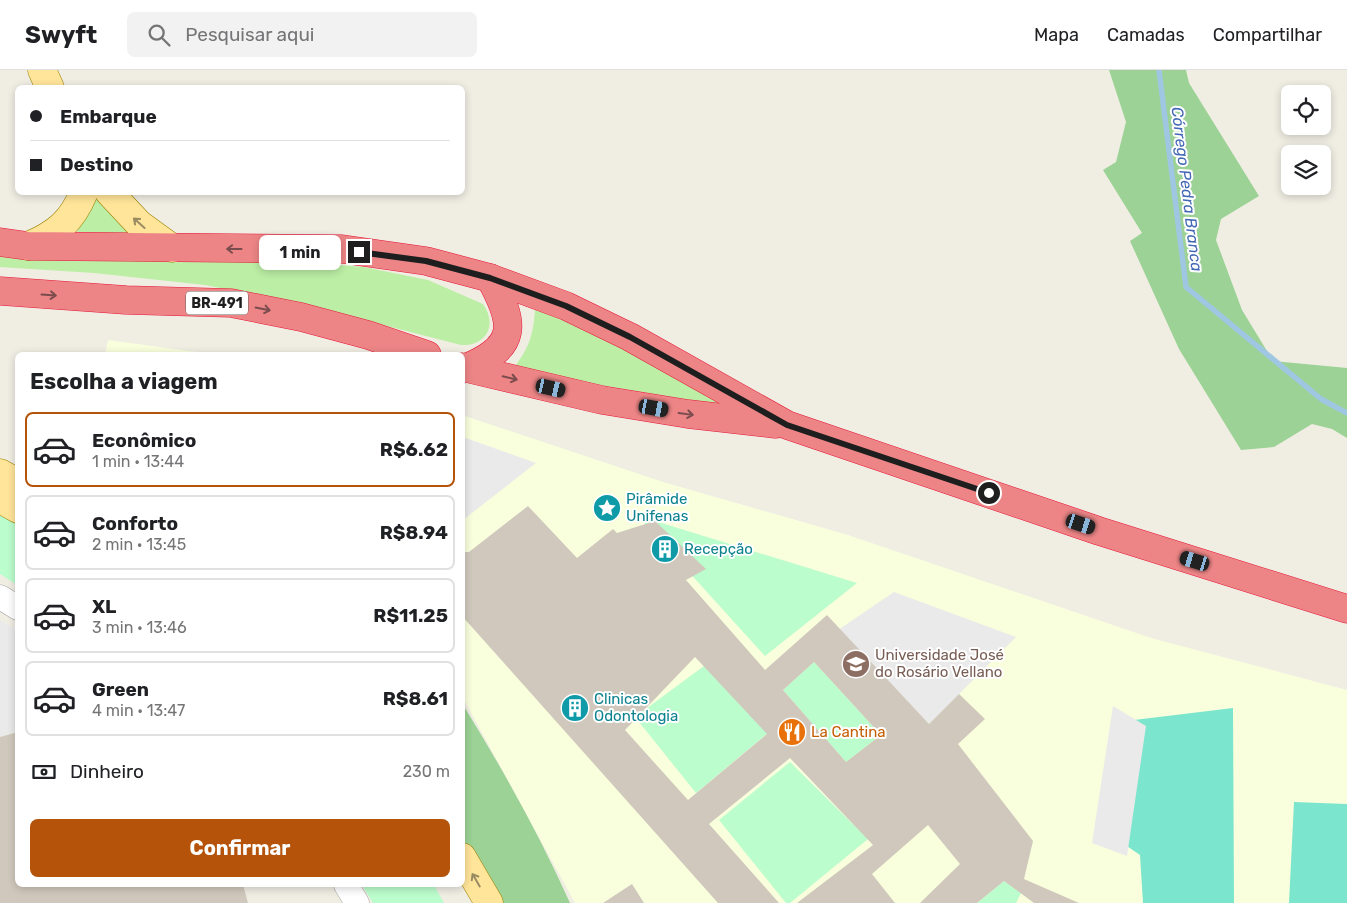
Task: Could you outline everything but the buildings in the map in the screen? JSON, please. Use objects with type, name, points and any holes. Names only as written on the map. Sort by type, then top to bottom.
[{"type":"highway","points":[[0,242],[28,246],[342,249],[426,261],[490,278],[566,306],[630,337],[787,425],[1099,531],[1347,609]]},
{"type":"highway","points":[[465,368],[486,360],[498,349],[507,336],[508,320],[504,304],[490,278]]},
{"type":"highway","name":"BR-491","points":[[0,291],[126,300],[231,303],[368,335],[418,352]]},
{"type":"highway","points":[[465,368],[602,400],[688,414],[787,425]]},
{"type":"main road","points":[[42,70],[49,85]]},
{"type":"main road","points":[[28,246],[57,232],[73,214],[82,195]]},
{"type":"main road","points":[[113,195],[139,224],[172,248]]},
{"type":"main road","points":[[0,473],[15,481]]},
{"type":"main road","points":[[0,499],[15,508]]},
{"type":"main road","points":[[465,862],[488,903]]},
{"type":"main road","points":[[459,887],[468,903]]},
{"type":"street","points":[[0,597],[15,606]]},
{"type":"street","points":[[347,887],[357,903]]},
{"type":"shaded area","points":[[108,340],[196,352],[106,352]]},
{"type":"shaded area","name":"Universidade José do Rosário Vellano","points":[[465,416],[663,482],[848,535],[1151,638],[1347,690],[1347,903],[575,903],[465,702]]},
{"type":"shaded area","points":[[465,438],[536,463],[465,518]]},
{"type":"shaded area","points":[[894,592],[1016,637],[929,724],[838,630]]},
{"type":"shaded area","points":[[0,620],[15,628],[15,733],[0,737]]},
{"type":"shaded area","points":[[1113,706],[1146,726],[1127,856],[1092,843]]},
{"type":"shaded area","points":[[1233,708],[1234,903],[1143,903],[1140,855],[1124,844],[1134,720]]},
{"type":"shaded area","points":[[1294,802],[1347,804],[1347,903],[1289,903]]},
{"type":"green space","points":[[1109,70],[1186,70],[1189,83],[1259,196],[1221,219],[1216,240],[1242,310],[1273,361],[1347,368],[1347,438],[1332,429],[1312,424],[1274,447],[1241,450],[1179,349],[1130,241],[1142,233],[1103,170],[1116,162],[1126,122]]},
{"type":"green space","points":[[91,195],[94,195],[134,234],[77,233]]},
{"type":"green space","points":[[0,250],[305,262],[364,267],[428,280],[483,304],[489,319],[489,326],[483,338],[477,342],[461,345],[309,306],[205,285],[94,273],[0,267]]},
{"type":"green space","points":[[535,310],[571,320],[736,408],[547,376],[516,365],[530,339]]},
{"type":"green space","points":[[0,511],[15,520],[15,584],[0,574]]},
{"type":"green space","points":[[639,517],[655,521],[857,583],[765,656]]},
{"type":"green space","points":[[814,662],[881,735],[846,762],[783,690]]},
{"type":"green space","points":[[708,663],[768,733],[696,793],[635,717]]},
{"type":"green space","points":[[465,708],[519,801],[570,903],[496,903],[465,850]]},
{"type":"green space","points":[[790,762],[868,839],[790,903],[786,903],[719,820]]},
{"type":"green space","points":[[1004,881],[1021,893],[1016,903],[977,903]]},
{"type":"green space","points":[[363,887],[435,887],[444,903],[373,903]]},
{"type":"waterway","name":"Córrego Pedra Branca","points":[[1159,70],[1186,287],[1321,399],[1347,413]]},
{"type":"place","name":"Pirâmide Unifenas","points":[[607,508]]},
{"type":"place","name":"Recepção","points":[[665,549]]},
{"type":"place","name":"Universidade José do Rosário Vellano","points":[[856,664]]},
{"type":"place","name":"Clinicas Odontologia","points":[[575,708]]},
{"type":"place","name":"La Cantina","points":[[792,732]]},
{"type":"route","points":[[359,252],[426,261],[490,278],[566,306],[630,337],[787,425],[989,493]]}]
